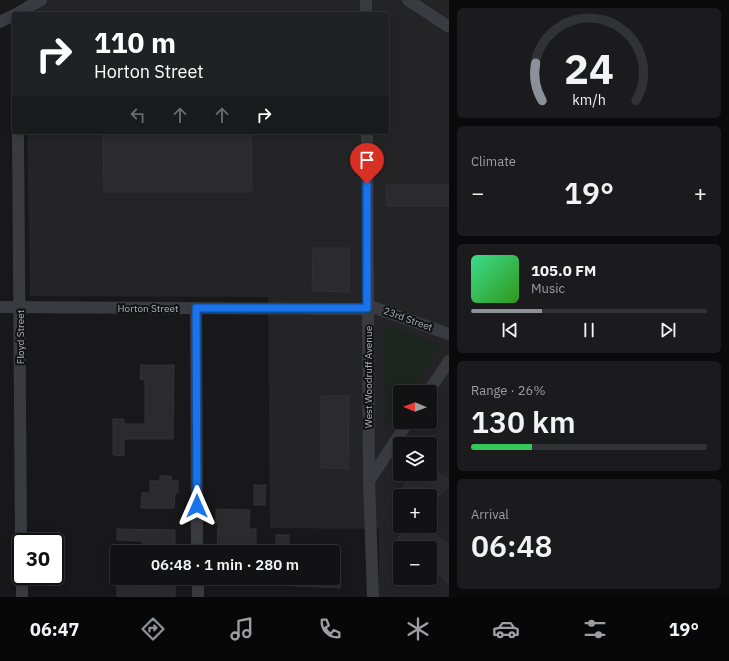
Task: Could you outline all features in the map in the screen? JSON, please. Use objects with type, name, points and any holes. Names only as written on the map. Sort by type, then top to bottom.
[{"type":"street","points":[[16,12],[17,0]]},
{"type":"street","points":[[20,12],[41,0]]},
{"type":"street","points":[[366,0],[366,12]]},
{"type":"street","points":[[408,0],[449,27]]},
{"type":"street","points":[[0,22],[12,16]]},
{"type":"street","name":"Floyd Street","points":[[18,134],[21,533]]},
{"type":"street","name":"West Woodruff Avenue","points":[[367,134],[368,481],[373,597]]},
{"type":"street","name":"Horton Street","points":[[0,307],[367,307]]},
{"type":"street","name":"23rd Street","points":[[367,307],[449,334]]},
{"type":"street","points":[[196,308],[197,545]]},
{"type":"street","points":[[433,385],[449,361]]},
{"type":"street","points":[[368,481],[403,429]]},
{"type":"street","points":[[22,585],[22,597]]},
{"type":"street","points":[[198,585],[198,597]]},
{"type":"shaded area","points":[[25,0],[449,0],[449,597],[379,597],[379,529],[270,528],[268,297],[30,296],[27,134],[389,134],[389,12],[25,12]]},
{"type":"shaded area","points":[[386,326],[442,345],[415,385],[393,385],[393,418],[385,430]]},
{"type":"building","points":[[103,134],[251,134],[252,192],[104,192]]},
{"type":"building","points":[[386,185],[449,185],[449,206],[387,206]]},
{"type":"building","points":[[313,248],[349,248],[349,292],[312,291]]},
{"type":"building","points":[[141,365],[174,365],[173,439],[124,439],[124,456],[113,455],[113,419],[124,419],[124,424],[145,424],[145,380],[140,379]]},
{"type":"building","points":[[321,396],[349,396],[348,468],[321,468]]},
{"type":"building","points":[[437,472],[449,480],[449,485],[437,498],[437,489],[402,489],[407,481],[437,481]]},
{"type":"building","points":[[160,476],[171,476],[172,481],[178,481],[178,493],[175,493],[174,508],[141,508],[142,493],[150,493],[150,481],[160,481]]},
{"type":"building","points":[[254,485],[266,485],[265,505],[254,505]]},
{"type":"building","points":[[216,509],[250,510],[249,529],[256,529],[256,545],[217,545],[218,523],[216,523]]},
{"type":"building","points":[[117,529],[175,530],[175,545],[142,545],[142,541],[117,540]]},
{"type":"building","points":[[403,533],[434,533],[449,546],[449,584],[437,573],[437,541],[401,541],[398,538]]},
{"type":"building","points":[[276,535],[289,535],[289,545],[276,545]]},
{"type":"building","points":[[341,578],[340,588],[294,586],[340,585]]},
{"type":"building","points":[[124,585],[175,585],[175,597],[117,597],[117,586],[124,587]]},
{"type":"route","points":[[197,506],[196,308],[367,308],[367,184]]}]
